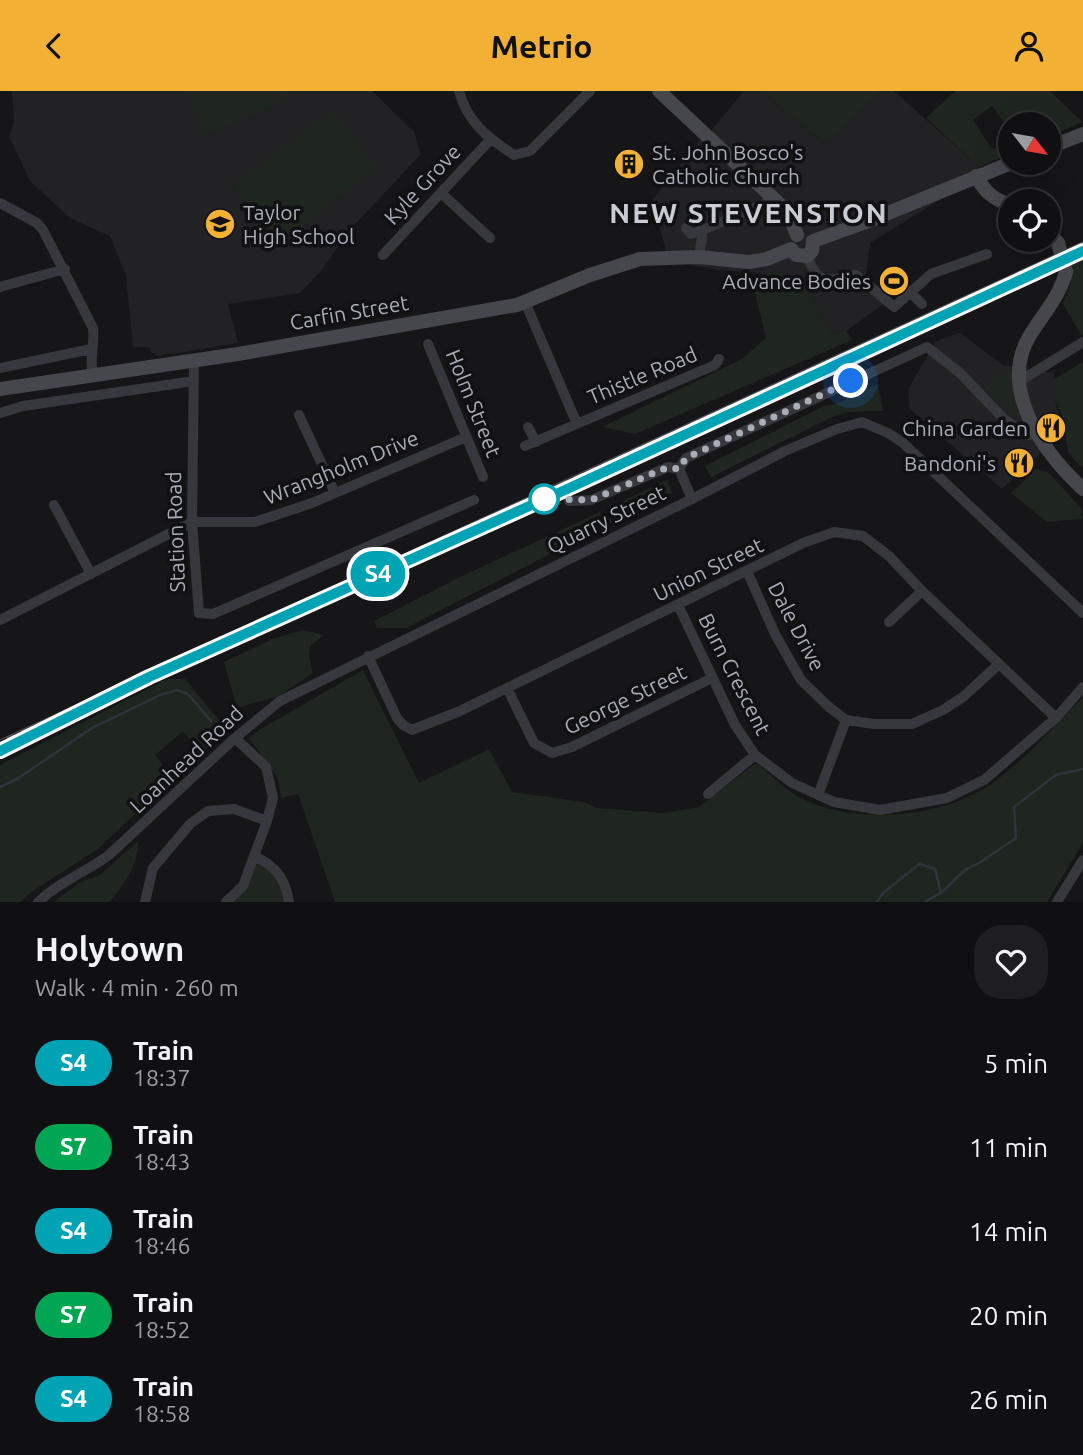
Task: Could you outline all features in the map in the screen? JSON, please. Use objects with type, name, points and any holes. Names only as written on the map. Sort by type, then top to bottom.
[{"type":"main road","points":[[659,91],[788,212],[797,235]]},
{"type":"main road","points":[[1061,143],[1083,134]]},
{"type":"main road","points":[[813,241],[998,168]]},
{"type":"main road","points":[[976,176],[984,190],[998,200]]},
{"type":"main road","points":[[804,234],[813,241],[812,251],[807,256],[796,255],[791,250],[790,243],[797,235],[804,234]]},
{"type":"main road","name":"Carfin Street","points":[[0,389],[194,361],[525,302],[590,275],[640,259],[699,257],[748,262],[791,250]]},
{"type":"main road","points":[[1058,252],[1066,272],[1061,290],[1028,338],[1021,356],[1020,381],[1029,419],[1068,475],[1083,489]]},
{"type":"street","points":[[459,91],[464,109],[490,140],[514,155],[530,151],[590,91]]},
{"type":"street","name":"Kyle Grove","points":[[383,255],[490,140]]},
{"type":"street","points":[[441,193],[490,238]]},
{"type":"street","points":[[686,228],[691,234],[703,230],[773,198]]},
{"type":"street","points":[[0,203],[43,229],[65,269],[93,328],[90,363],[93,375]]},
{"type":"street","points":[[699,257],[703,230]]},
{"type":"street","points":[[807,256],[817,277],[823,281],[856,275],[894,307],[930,274],[987,254]]},
{"type":"street","points":[[0,287],[65,269]]},
{"type":"street","points":[[911,292],[922,304]]},
{"type":"street","points":[[525,302],[577,424]]},
{"type":"street","points":[[1020,381],[1083,342]]},
{"type":"street","name":"Holm Street","points":[[428,344],[483,477]]},
{"type":"street","points":[[679,469],[686,458],[927,347],[960,373],[1003,418],[1027,435],[1038,434]]},
{"type":"street","points":[[0,368],[91,349]]},
{"type":"street","name":"Thistle Road","points":[[525,446],[715,365],[719,359]]},
{"type":"street","name":"Station Road","points":[[194,361],[192,521],[199,613],[213,614],[474,500]]},
{"type":"street","points":[[0,413],[23,405],[194,380]]},
{"type":"street","points":[[299,415],[335,493]]},
{"type":"street","name":"Quarry Street","points":[[368,656],[785,451],[837,429],[862,422],[902,442],[1083,613]]},
{"type":"street","points":[[528,427],[536,442]]},
{"type":"street","name":"Wrangholm Drive","points":[[0,620],[192,521],[255,522],[335,493],[466,437]]},
{"type":"street","points":[[569,501],[591,500],[668,467],[679,469]]},
{"type":"street","points":[[679,469],[692,499]]},
{"type":"street","points":[[54,505],[90,574]]},
{"type":"street","name":"Union Street","points":[[368,656],[397,718],[412,730],[460,711],[803,544],[834,532],[863,536],[889,557],[1056,718]]},
{"type":"street","name":"Dale Drive","points":[[747,571],[775,634],[801,680],[846,720]]},
{"type":"street","points":[[890,622],[922,590]]},
{"type":"street","name":"Burn Crescent","points":[[678,605],[735,725],[755,755],[792,783],[834,802],[880,810],[947,798],[984,780],[1056,718],[1083,687]]},
{"type":"street","name":"Loanhead Road","points":[[38,902],[65,881],[109,855],[235,738],[280,701],[368,656]]},
{"type":"street","points":[[818,795],[846,720],[874,724],[912,724],[943,710],[962,697],[999,664]]},
{"type":"street","name":"George Street","points":[[507,688],[534,743],[552,753],[572,747],[712,678]]},
{"type":"street","points":[[226,902],[243,886],[273,798],[266,767],[235,738]]},
{"type":"street","points":[[708,794],[755,755]]},
{"type":"street","points":[[145,902],[153,868],[190,824],[208,811],[234,809],[267,821]]},
{"type":"street","points":[[254,856],[274,867],[282,876],[289,902]]},
{"type":"street","points":[[1057,902],[1083,860]]},
{"type":"shaded area","name":"Taylor High School","points":[[12,91],[372,91],[414,132],[421,154],[349,231],[322,270],[300,293],[228,304],[238,343],[158,356],[151,352],[149,347],[133,347],[126,276],[110,236],[70,218],[30,181],[9,136],[14,123]]},
{"type":"shaded area","points":[[186,91],[280,91],[285,101],[205,136]]},
{"type":"shaded area","points":[[744,91],[761,91],[826,145],[880,91],[894,91],[979,167],[980,175],[870,243],[866,275],[892,298],[846,331],[832,333],[824,325],[813,298],[780,272],[719,270],[669,261],[652,200],[698,142],[710,132]]},
{"type":"shaded area","points":[[761,91],[880,91],[826,145]]},
{"type":"shaded area","points":[[955,91],[1050,91],[1082,122],[1061,131],[1061,112],[998,112],[998,114],[992,106],[973,120],[992,149],[998,148],[998,159],[979,167],[926,118]]},
{"type":"shaded area","points":[[333,109],[378,168],[278,244],[233,185]]},
{"type":"shaded area","points":[[1083,254],[1082,336],[1063,304],[1071,283],[1071,260]]},
{"type":"shaded area","points":[[780,272],[809,293],[832,333],[846,331],[852,340],[635,434],[602,427],[742,359],[766,338],[755,293],[762,273]]},
{"type":"shaded area","points":[[960,333],[1003,365],[1054,373],[1054,398],[1065,431],[1002,489],[910,409],[908,389],[936,341]]},
{"type":"shaded area","points":[[1083,362],[1081,467],[1068,452],[1063,418],[1054,398],[1054,379]]},
{"type":"shaded area","points":[[1014,373],[1019,415],[1015,418],[985,389],[999,375]]},
{"type":"shaded area","points":[[878,384],[883,411],[848,412],[830,418],[711,477],[705,466],[824,406],[835,404]]},
{"type":"shaded area","points":[[1036,469],[1048,472],[1081,508],[1082,519],[1047,522],[1011,493]]},
{"type":"shaded area","points":[[667,480],[672,493],[625,518],[612,506]]},
{"type":"shaded area","points":[[600,512],[613,522],[406,628],[377,628],[374,621],[462,576]]},
{"type":"shaded area","points":[[303,630],[324,635],[310,646],[313,673],[279,696],[237,708],[224,662],[275,638]]},
{"type":"shaded area","points":[[363,670],[419,783],[489,749],[512,792],[584,802],[597,808],[663,813],[699,807],[756,763],[797,796],[825,807],[876,815],[930,810],[978,792],[998,779],[1083,697],[1083,843],[1047,902],[335,902],[298,794],[281,798],[278,778],[249,738]]},
{"type":"shaded area","points":[[167,679],[185,679],[226,729],[203,752],[182,732],[155,755],[173,778],[98,849],[30,893],[21,902],[0,902],[0,765]]},
{"type":"shaded area","points":[[138,841],[133,866],[110,902],[54,902],[79,883],[100,875]]},
{"type":"shaded area","points":[[254,859],[273,869],[287,902],[229,902]]},
{"type":"waterway","points":[[0,787],[17,779],[92,728],[160,695],[177,690],[188,694],[211,721]]},
{"type":"waterway","points":[[877,902],[883,893],[919,864],[935,869],[941,893],[965,870],[1016,838],[1014,807],[1056,775],[1083,769]]},
{"type":"waterway","points":[[925,902],[940,893]]},
{"type":"railway","points":[[0,742],[1083,244]]},
{"type":"train","name":"S4","points":[[0,751],[149,677],[565,490],[1083,251]]},
{"type":"place","name":"St. John Bosco's Catholic Church","points":[[629,164]]},
{"type":"place","name":"Taylor High School","points":[[220,224]]},
{"type":"place","name":"Advance Bodies","points":[[894,281]]},
{"type":"place","name":"China Garden","points":[[1051,428]]},
{"type":"place","name":"Bandoni's","points":[[1019,463]]},
{"type":"district","name":"NEW STEVENSTON","points":[[749,212]]},
{"type":"route","points":[[544,499],[591,500],[668,467],[679,469],[686,458],[851,381]]}]
